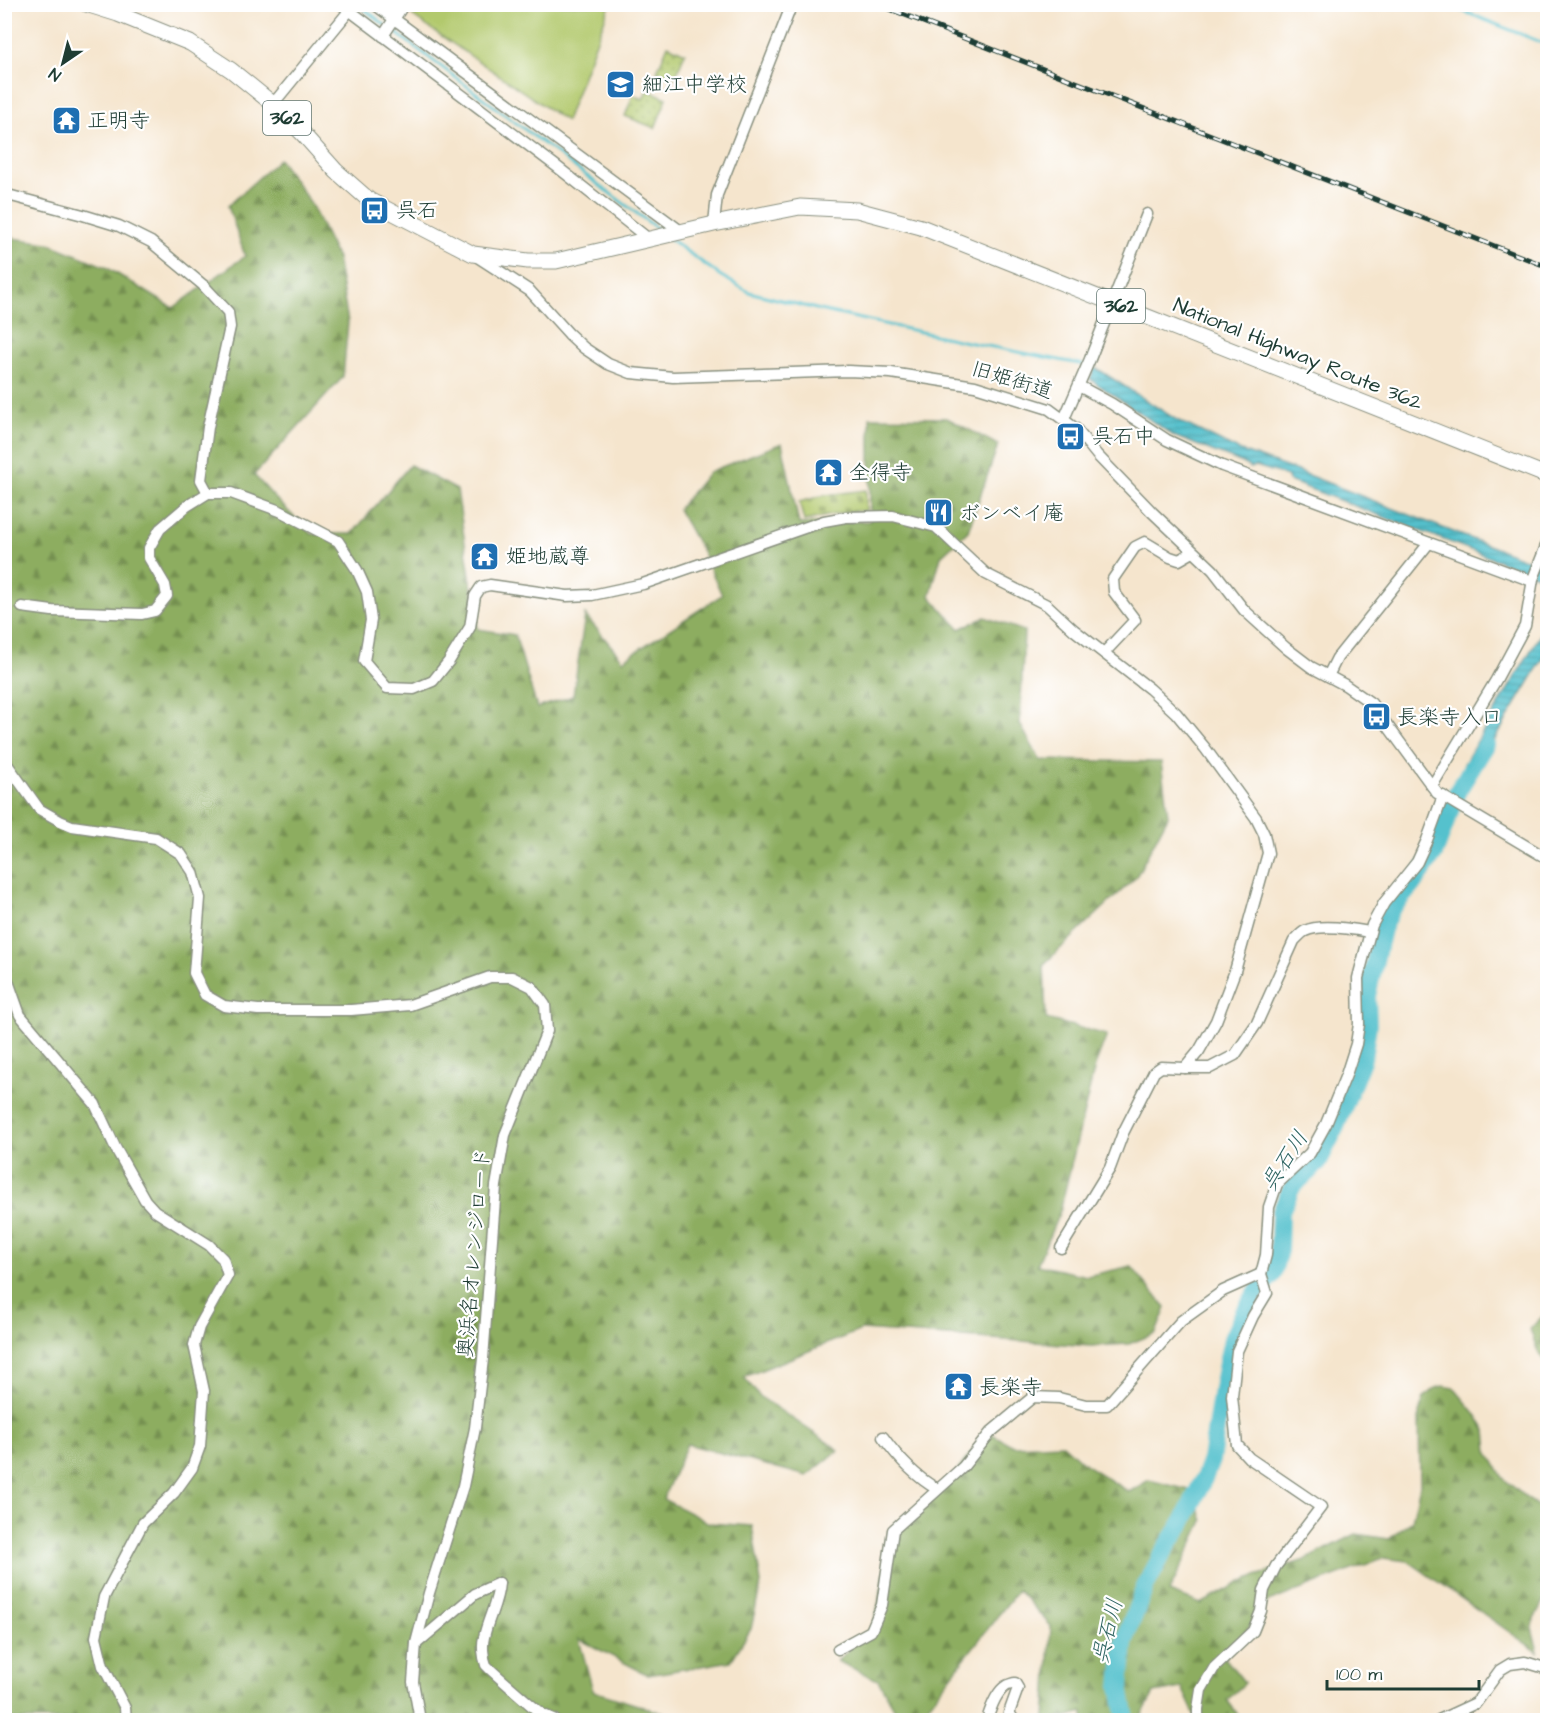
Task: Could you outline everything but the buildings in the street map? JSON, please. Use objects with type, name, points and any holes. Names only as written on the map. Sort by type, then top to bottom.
[{"type":"highway","name":"National Highway Route 362","points":[[86,4],[120,9],[190,44],[231,69],[273,104],[336,171],[369,200],[473,254],[528,261],[556,261],[714,224],[800,207],[857,210],[921,227],[1548,476]]},
{"type":"street","points":[[374,4],[681,232]]},
{"type":"street","points":[[383,36],[404,4]]},
{"type":"street","points":[[714,224],[717,195],[792,4]]},
{"type":"street","points":[[273,104],[345,8],[556,166],[650,240]]},
{"type":"street","points":[[4,194],[119,226],[151,242],[203,285],[228,312],[231,327],[208,427],[201,480],[208,493]]},
{"type":"street","points":[[1064,418],[1089,362],[1147,214]]},
{"type":"street","name":"旧姫街道","points":[[473,254],[530,291],[584,348],[608,364],[631,373],[673,377],[848,371],[891,373],[975,386],[1041,405],[1064,418],[1076,429],[1097,455],[1152,512],[1213,570],[1244,610],[1311,667],[1345,685],[1371,704],[1437,793],[1548,860]]},
{"type":"street","points":[[1080,384],[1167,440],[1222,466],[1532,580]]},
{"type":"street","points":[[22,607],[52,611],[142,614],[155,611],[166,596],[165,585],[149,558],[149,548],[160,529],[187,506],[208,493],[231,493],[270,507],[338,541],[357,570],[367,592],[371,620],[364,661],[387,688],[414,689],[433,681],[449,662],[470,627],[475,596],[481,587],[490,585],[567,596],[592,595],[643,584],[824,521],[846,517],[893,516],[936,527],[986,574],[1047,605],[1074,630],[1176,713],[1205,748],[1256,818],[1264,834],[1268,854],[1235,971],[1216,1021],[1199,1051],[1185,1068]]},
{"type":"street","points":[[1104,653],[1134,620],[1114,592],[1113,579],[1135,547],[1145,542],[1170,558],[1179,560],[1193,552]]},
{"type":"street","points":[[1432,786],[1496,680],[1525,626],[1532,580],[1548,542]]},
{"type":"street","points":[[1328,676],[1338,658],[1429,543]]},
{"type":"street","name":"奥浜名オレンジロード","points":[[4,760],[39,809],[60,821],[72,826],[156,838],[181,854],[193,872],[200,898],[194,973],[205,995],[224,1006],[258,1010],[351,1011],[410,1005],[490,977],[512,977],[532,987],[544,1005],[547,1031],[505,1135],[498,1176],[475,1428],[463,1486],[429,1593],[416,1643],[413,1682],[420,1720]]},
{"type":"street","points":[[1198,1720],[1201,1690],[1214,1668],[1253,1631],[1262,1611],[1264,1590],[1276,1566],[1321,1507],[1249,1458],[1237,1445],[1232,1396],[1237,1351],[1253,1316],[1267,1293],[1262,1275],[1266,1255],[1269,1207],[1277,1184],[1310,1153],[1326,1124],[1356,1044],[1359,1024],[1358,978],[1369,932],[1384,903],[1417,862],[1445,797]]},
{"type":"street","points":[[1061,1248],[1110,1168],[1123,1133],[1154,1072],[1161,1067],[1210,1068],[1235,1056],[1257,1023],[1294,941],[1302,932],[1328,928],[1369,932]]},
{"type":"street","points":[[4,970],[20,1015],[95,1104],[144,1200],[154,1211],[209,1245],[223,1259],[228,1275],[199,1327],[194,1345],[204,1391],[200,1446],[192,1468],[174,1493],[143,1523],[104,1597],[96,1636],[103,1666],[125,1708],[126,1720]]},
{"type":"street","points":[[838,1649],[871,1631],[882,1605],[893,1530],[963,1467],[991,1432],[1033,1397],[1059,1398],[1086,1405],[1107,1405],[1181,1321],[1222,1290],[1262,1275]]},
{"type":"street","points":[[883,1437],[906,1467],[922,1481],[937,1489]]},
{"type":"street","points":[[415,1720],[408,1686],[416,1643],[475,1594],[499,1583],[498,1595],[483,1645],[486,1666],[542,1714],[555,1720]]},
{"type":"street","points":[[1439,1720],[1476,1703],[1500,1670],[1510,1664],[1525,1662],[1548,1669]]},
{"type":"street","points":[[987,1720],[990,1710],[1006,1685],[1015,1683],[1018,1688],[1009,1713],[1014,1720]]},
{"type":"green space","points":[[418,4],[610,5],[566,121],[412,16]]},
{"type":"green space","points":[[668,45],[685,53],[675,78],[657,71]]},
{"type":"green space","points":[[647,90],[667,98],[655,128],[625,116],[633,95],[643,99]]},
{"type":"green space","points":[[279,159],[310,202],[337,258],[348,322],[343,377],[254,475],[311,534],[352,534],[410,465],[457,490],[478,629],[515,635],[537,708],[573,696],[585,615],[623,660],[722,595],[704,555],[678,509],[709,472],[782,443],[799,524],[870,521],[870,417],[947,418],[998,445],[968,531],[941,556],[930,596],[960,629],[985,617],[1024,631],[1020,724],[1040,760],[1161,762],[1168,816],[1136,877],[1044,964],[1046,1019],[1107,1035],[1095,1066],[1060,1211],[1037,1265],[1087,1276],[1131,1266],[1166,1308],[1156,1333],[1129,1344],[1091,1346],[861,1330],[744,1377],[759,1396],[839,1450],[807,1476],[687,1444],[663,1499],[709,1523],[752,1526],[761,1583],[751,1629],[731,1661],[648,1675],[579,1639],[593,1691],[663,1713],[673,1720],[5,1720],[5,237],[48,243],[106,267],[173,308],[245,256],[228,206]]},
{"type":"green space","points":[[866,490],[866,511],[850,511],[804,521],[799,502],[826,495]]},
{"type":"green space","points":[[1547,1312],[1547,1366],[1537,1349],[1530,1329]]},
{"type":"green space","points":[[1443,1386],[1454,1388],[1475,1413],[1486,1431],[1488,1451],[1503,1478],[1546,1512],[1547,1594],[1534,1619],[1532,1628],[1538,1652],[1408,1561],[1383,1558],[1268,1602],[1225,1658],[1245,1683],[1227,1700],[1242,1720],[1197,1720],[1182,1688],[1154,1693],[1139,1720],[1084,1720],[1084,1712],[1045,1720],[1051,1626],[1018,1590],[929,1704],[925,1720],[901,1720],[878,1680],[837,1661],[874,1625],[893,1530],[955,1474],[987,1431],[1013,1446],[1063,1444],[1086,1465],[1129,1492],[1149,1480],[1193,1491],[1203,1521],[1169,1592],[1201,1604],[1247,1579],[1305,1560],[1356,1534],[1389,1539],[1412,1521],[1420,1485],[1419,1413],[1424,1398],[1433,1389]]},
{"type":"water","points":[[1096,368],[1175,419],[1238,450],[1547,567],[1547,579],[1289,481],[1288,476],[1256,466],[1251,468],[1174,436],[1090,379]]},
{"type":"water","points":[[1547,623],[1547,652],[1479,766],[1464,764]]},
{"type":"waterway","points":[[358,4],[385,25]]},
{"type":"waterway","points":[[1445,4],[1548,45]]},
{"type":"waterway","points":[[391,29],[659,230]]},
{"type":"waterway","points":[[671,240],[721,276],[749,292],[824,311],[1085,365],[1098,373]]},
{"type":"waterway","name":"呉石川","points":[[1126,1720],[1120,1686],[1124,1644],[1129,1628],[1145,1587],[1182,1524],[1211,1460],[1232,1339],[1243,1314],[1258,1290],[1272,1275],[1279,1250],[1280,1213],[1292,1187],[1318,1163],[1335,1129],[1363,1058],[1368,1025],[1367,996],[1382,929],[1392,908],[1415,882],[1434,854],[1457,792],[1486,745]]},
{"type":"railway","points":[[877,4],[1548,267]]},
{"type":"place","name":"細江中学校","points":[[621,84]]},
{"type":"place","name":"正明寺","points":[[66,120]]},
{"type":"place","name":"呉石","points":[[375,210]]},
{"type":"place","name":"呉石中","points":[[1071,436]]},
{"type":"place","name":"全得寺","points":[[828,472]]},
{"type":"place","name":"ボンベイ庵","points":[[938,513]]},
{"type":"place","name":"姫地蔵尊","points":[[485,556]]},
{"type":"place","name":"長楽寺入口","points":[[1376,717]]},
{"type":"place","name":"長楽寺","points":[[958,1387]]}]
